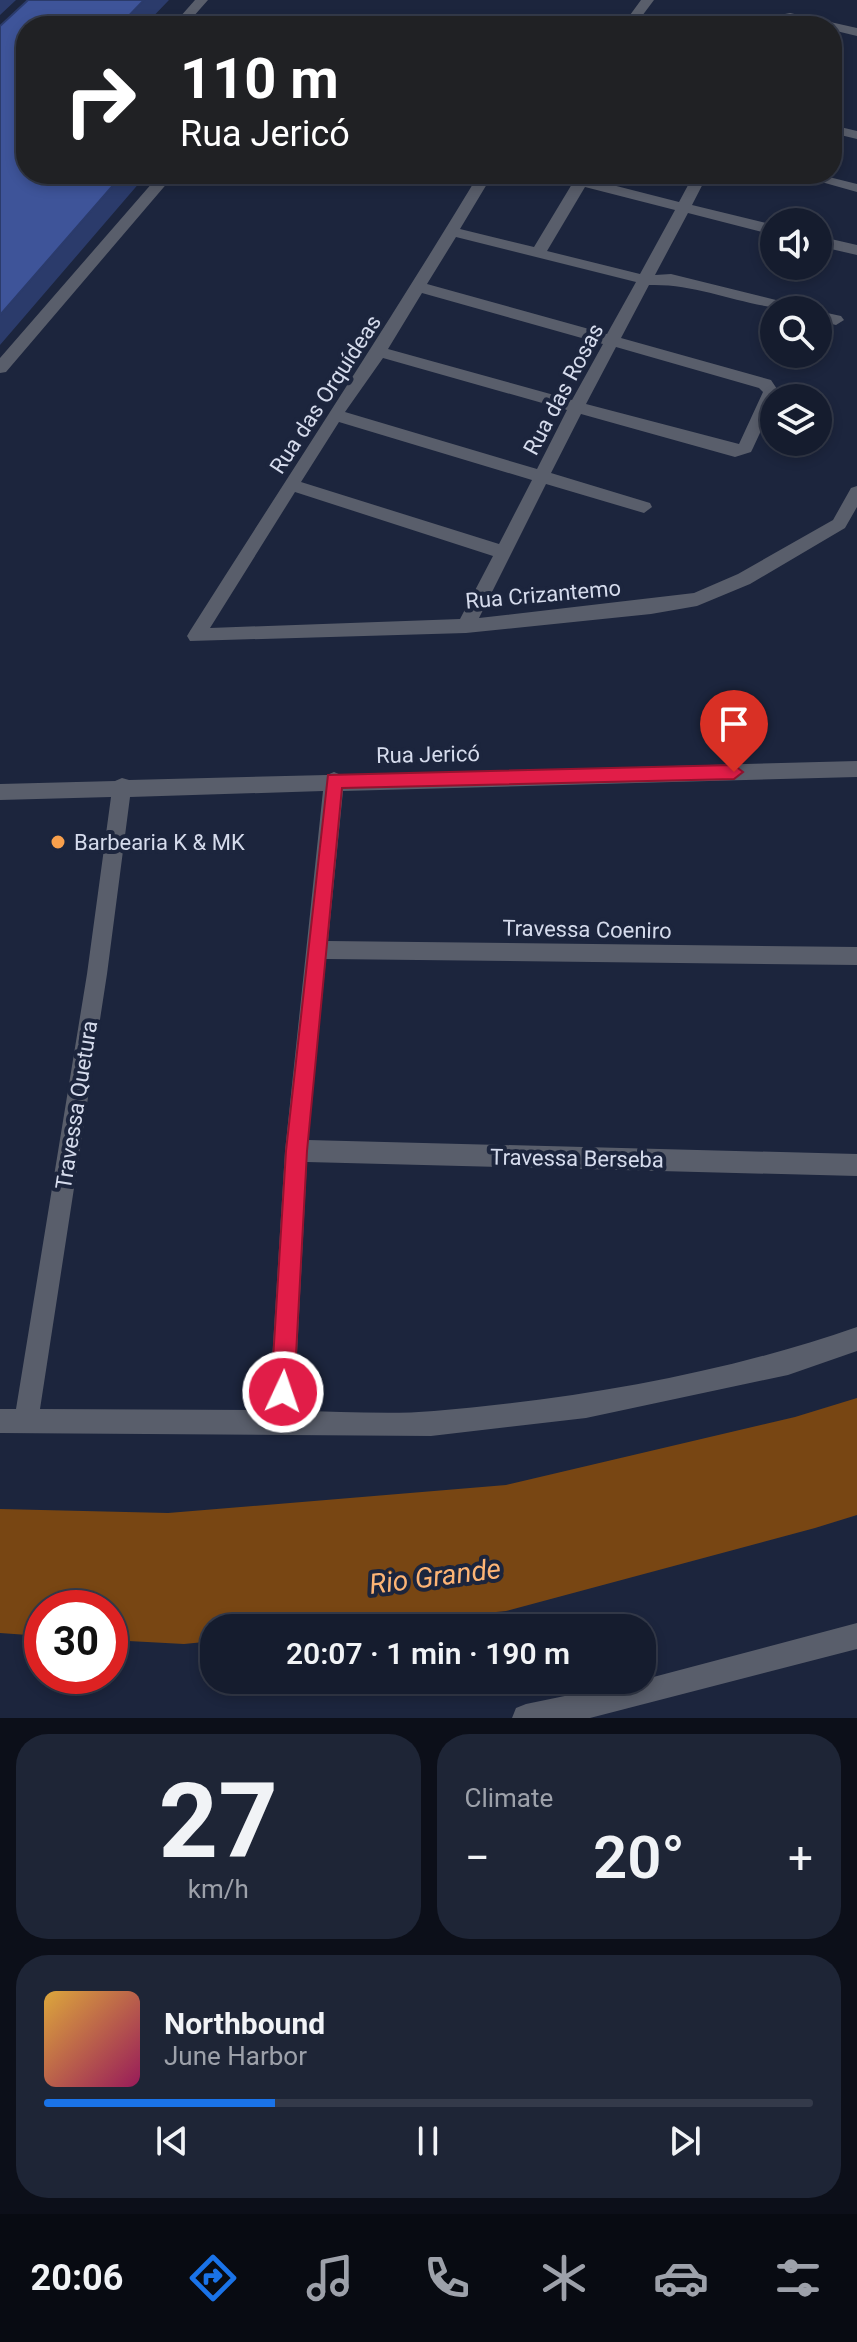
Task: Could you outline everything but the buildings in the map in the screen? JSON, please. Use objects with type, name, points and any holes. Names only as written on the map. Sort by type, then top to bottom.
[{"type":"street","points":[[187,16],[202,0]]},
{"type":"street","points":[[636,16],[648,0]]},
{"type":"street","points":[[792,16],[807,1]]},
{"type":"street","points":[[0,368],[159,184]]},
{"type":"street","name":"Rua das Orquídeas","points":[[196,636],[420,287],[480,184]]},
{"type":"street","points":[[539,252],[579,184]]},
{"type":"street","points":[[603,184],[760,227]]},
{"type":"street","name":"Rua das Rosas","points":[[466,626],[577,406],[696,184]]},
{"type":"street","points":[[451,231],[645,280],[671,279],[760,301]]},
{"type":"street","points":[[832,244],[857,250]]},
{"type":"street","points":[[379,352],[735,451],[745,448],[771,392],[769,386],[420,287]]},
{"type":"street","points":[[832,319],[836,320]]},
{"type":"street","points":[[335,415],[644,507]]},
{"type":"street","points":[[291,485],[502,552]]},
{"type":"street","name":"Rua Crizantemo","points":[[196,636],[466,626],[651,607],[697,599],[744,579],[848,524],[857,492]]},
{"type":"street","name":"Rua Jericó","points":[[0,792],[334,780],[857,769]]},
{"type":"street","points":[[281,1422],[296,1151],[334,780]]},
{"type":"street","name":"Travessa Quetura","points":[[26,1422],[97,974],[122,786]]},
{"type":"street","name":"Travessa Coeniro","points":[[317,950],[857,956]]},
{"type":"street","name":"Travessa Berseba","points":[[296,1151],[857,1165]]},
{"type":"street","points":[[0,1421],[431,1424],[586,1406],[788,1363],[857,1339]]},
{"type":"street","points":[[526,1718],[648,1692],[857,1636]]},
{"type":"water","name":"Rio Grande","points":[[857,1398],[857,1515],[506,1611],[477,1614],[200,1614],[200,1642],[184,1644],[128,1641],[128,1590],[24,1590],[24,1635],[0,1633],[0,1509],[168,1513],[506,1485],[795,1417]]},
{"type":"place","name":"Barbearia K & MK","points":[[58,842]]},
{"type":"route","points":[[283,1392],[296,1151],[334,780],[734,772]]}]
